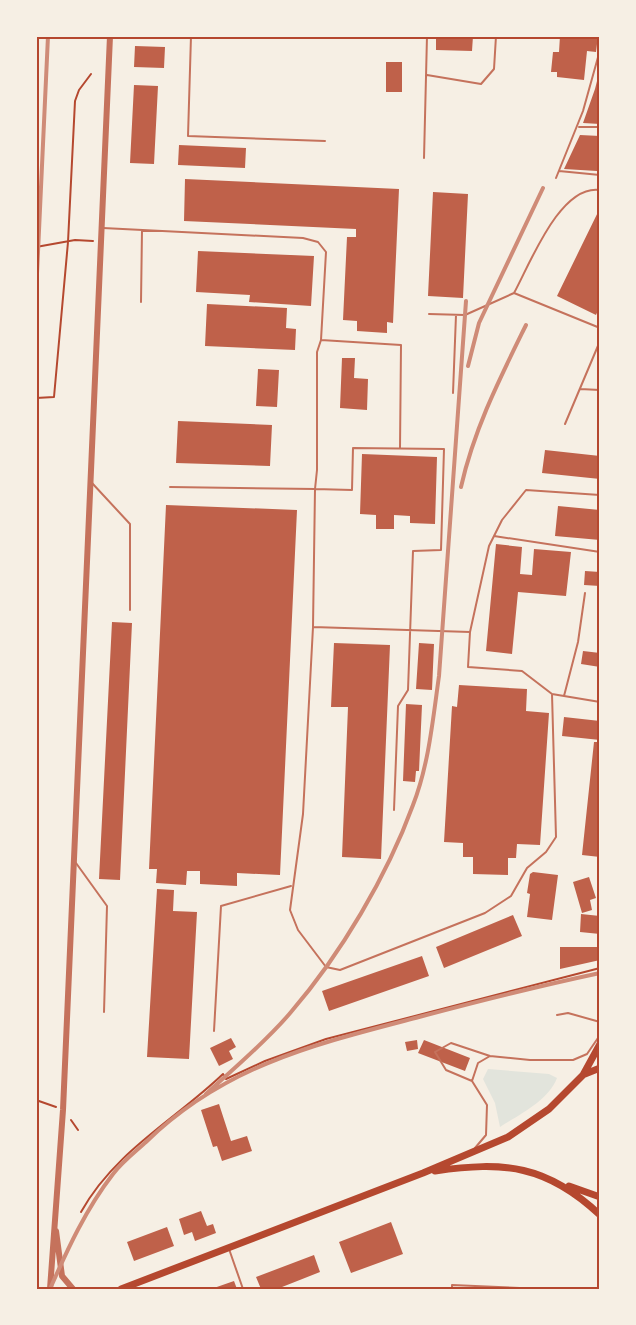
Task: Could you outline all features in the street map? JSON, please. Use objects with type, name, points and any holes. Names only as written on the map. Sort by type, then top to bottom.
[{"type":"main road","points":[[121,1289],[423,1173],[508,1137],[549,1109],[583,1075],[600,1044]]},
{"type":"main road","points":[[583,1075],[600,1068]]},
{"type":"main road","points":[[423,1173],[477,1165],[498,1165],[553,1180],[600,1197]]},
{"type":"main road","points":[[553,1180],[582,1198],[600,1215]]},
{"type":"street","points":[[50,1289],[63,1110],[75,862],[110,36]]},
{"type":"street","points":[[54,1214],[62,1276],[73,1289]]},
{"type":"lane","points":[[191,36],[188,136],[325,141]]},
{"type":"lane","points":[[424,158],[427,36]]},
{"type":"lane","points":[[426,75],[481,84],[494,69],[496,36]]},
{"type":"lane","points":[[556,178],[578,127],[600,50]]},
{"type":"lane","points":[[578,127],[600,127]]},
{"type":"lane","points":[[559,171],[600,174]]},
{"type":"lane","points":[[429,314],[465,315],[514,293],[560,210],[579,193],[600,190]]},
{"type":"lane","points":[[103,228],[303,238],[318,242],[326,252],[321,340],[317,352],[313,627],[303,813],[291,886],[290,910],[298,930],[326,967],[340,970],[485,913],[512,896],[527,868],[546,852],[556,837],[552,694]]},
{"type":"lane","points":[[141,229],[141,302]]},
{"type":"lane","points":[[514,293],[600,328]]},
{"type":"lane","points":[[453,393],[456,314]]},
{"type":"lane","points":[[321,340],[401,345],[400,448]]},
{"type":"lane","points":[[565,424],[600,347],[600,341]]},
{"type":"lane","points":[[580,389],[600,390]]},
{"type":"lane","points":[[170,487],[352,490],[353,448],[444,449],[441,550],[413,550],[408,690],[398,706],[394,810]]},
{"type":"lane","points":[[92,482],[130,524],[130,610]]},
{"type":"lane","points":[[600,495],[526,490],[502,520],[489,546],[470,633],[468,667],[522,671],[552,694],[600,702]]},
{"type":"lane","points":[[494,536],[600,552]]},
{"type":"lane","points":[[564,696],[578,642],[585,593]]},
{"type":"lane","points":[[313,627],[470,633]]},
{"type":"lane","points":[[75,862],[107,906],[104,1012]]},
{"type":"lane","points":[[214,1031],[221,906],[291,886]]},
{"type":"lane","points":[[557,1015],[568,1013],[600,1022]]},
{"type":"lane","points":[[472,1153],[486,1135],[487,1105],[472,1081],[446,1070],[435,1052],[451,1043],[490,1056],[530,1060],[573,1060],[586,1054],[600,1035]]},
{"type":"lane","points":[[472,1081],[478,1063],[490,1056]]},
{"type":"lane","points":[[229,1249],[243,1289]]},
{"type":"lane","points":[[452,1289],[452,1285],[543,1289]]},
{"type":"path","points":[[36,398],[54,398],[68,242],[75,100],[79,90],[91,74]]},
{"type":"path","points":[[36,247],[68,242],[102,242]]},
{"type":"path","points":[[81,1212],[107,1175],[135,1148],[223,1074],[226,1079],[265,1061],[326,1039],[600,968]]},
{"type":"shaded area","points":[[488,1069],[549,1074],[557,1078],[547,1094],[500,1127],[495,1103],[483,1079]]},
{"type":"building","points":[[436,36],[473,36],[472,51],[436,50]]},
{"type":"building","points":[[560,36],[598,36],[596,52],[587,51],[584,80],[557,77],[557,72],[551,72],[553,52],[559,52]]},
{"type":"building","points":[[135,46],[165,47],[164,68],[134,67]]},
{"type":"building","points":[[386,62],[402,62],[402,92],[386,92]]},
{"type":"building","points":[[599,73],[600,124],[583,123],[595,89]]},
{"type":"building","points":[[134,85],[158,86],[154,164],[130,163]]},
{"type":"building","points":[[580,135],[600,136],[597,171],[564,169]]},
{"type":"building","points":[[179,145],[246,148],[245,168],[178,165]]},
{"type":"building","points":[[185,179],[399,189],[393,323],[387,322],[387,333],[357,331],[357,321],[343,320],[347,237],[356,237],[356,229],[184,221]]},
{"type":"building","points":[[433,192],[468,194],[463,298],[428,296]]},
{"type":"building","points":[[600,208],[600,306],[596,315],[557,296]]},
{"type":"building","points":[[198,251],[314,256],[311,306],[249,302],[250,295],[196,292]]},
{"type":"building","points":[[207,304],[287,308],[286,328],[296,329],[295,350],[205,346]]},
{"type":"building","points":[[342,358],[355,358],[354,378],[368,379],[367,410],[340,408]]},
{"type":"building","points":[[258,369],[279,370],[277,407],[256,406]]},
{"type":"building","points":[[178,421],[272,425],[270,466],[176,463]]},
{"type":"building","points":[[545,450],[600,456],[600,479],[542,473]]},
{"type":"building","points":[[362,454],[437,457],[435,524],[410,523],[410,516],[394,515],[394,529],[376,529],[376,515],[360,514]]},
{"type":"building","points":[[166,505],[297,510],[280,875],[237,873],[237,886],[200,884],[200,871],[187,871],[186,885],[156,883],[157,869],[149,869]]},
{"type":"building","points":[[558,506],[600,510],[600,540],[555,536]]},
{"type":"building","points":[[496,544],[522,547],[520,574],[532,575],[534,549],[571,552],[566,596],[518,592],[512,654],[486,651]]},
{"type":"building","points":[[585,571],[600,572],[600,586],[584,585]]},
{"type":"building","points":[[112,622],[132,623],[120,880],[99,879]]},
{"type":"building","points":[[334,643],[390,645],[381,859],[342,857],[348,707],[331,707]]},
{"type":"building","points":[[419,643],[434,644],[432,690],[416,689]]},
{"type":"building","points":[[583,651],[600,653],[600,667],[581,664]]},
{"type":"building","points":[[459,685],[527,689],[526,711],[549,713],[540,845],[517,844],[516,858],[508,858],[508,875],[473,874],[473,857],[463,857],[463,843],[444,842],[452,706],[457,707]]},
{"type":"building","points":[[406,704],[422,705],[419,771],[416,771],[415,782],[403,781]]},
{"type":"building","points":[[564,717],[600,721],[600,740],[562,736]]},
{"type":"building","points":[[594,742],[600,742],[600,857],[582,855]]},
{"type":"building","points":[[533,872],[558,875],[552,920],[527,917],[530,894],[527,893],[530,874]]},
{"type":"building","points":[[589,877],[596,898],[590,900],[592,910],[582,913],[573,882]]},
{"type":"building","points":[[157,889],[174,890],[173,911],[197,912],[189,1059],[147,1057]]},
{"type":"building","points":[[581,914],[600,916],[600,934],[580,932]]},
{"type":"building","points":[[513,915],[522,936],[444,968],[436,947]]},
{"type":"building","points":[[560,947],[600,947],[600,960],[560,969]]},
{"type":"building","points":[[422,956],[429,976],[329,1011],[322,991]]},
{"type":"building","points":[[231,1038],[236,1047],[229,1051],[233,1059],[219,1066],[210,1048]]},
{"type":"building","points":[[417,1040],[418,1049],[407,1051],[405,1042]]},
{"type":"building","points":[[424,1040],[470,1058],[465,1071],[418,1053]]},
{"type":"building","points":[[219,1104],[231,1141],[247,1136],[252,1151],[222,1161],[217,1146],[213,1147],[201,1110]]},
{"type":"building","points":[[201,1211],[207,1226],[213,1224],[216,1233],[195,1241],[192,1232],[184,1235],[179,1219]]},
{"type":"building","points":[[391,1222],[403,1254],[351,1273],[339,1242]]},
{"type":"building","points":[[167,1227],[174,1246],[134,1261],[127,1242]]},
{"type":"building","points":[[314,1255],[320,1272],[277,1289],[261,1289],[256,1277]]},
{"type":"building","points":[[234,1281],[237,1289],[211,1289]]},
{"type":"railway","points":[[36,295],[48,36]]},
{"type":"railway","points":[[468,366],[479,323],[543,188]]},
{"type":"railway","points":[[206,1094],[281,1023],[328,965],[361,913],[390,859],[418,789],[430,741],[439,676],[466,301]]},
{"type":"railway","points":[[461,487],[480,424],[526,325]]},
{"type":"railway","points":[[50,1289],[86,1215],[103,1187],[129,1157],[176,1116],[208,1094],[240,1076],[308,1048],[464,1005],[600,973]]}]
